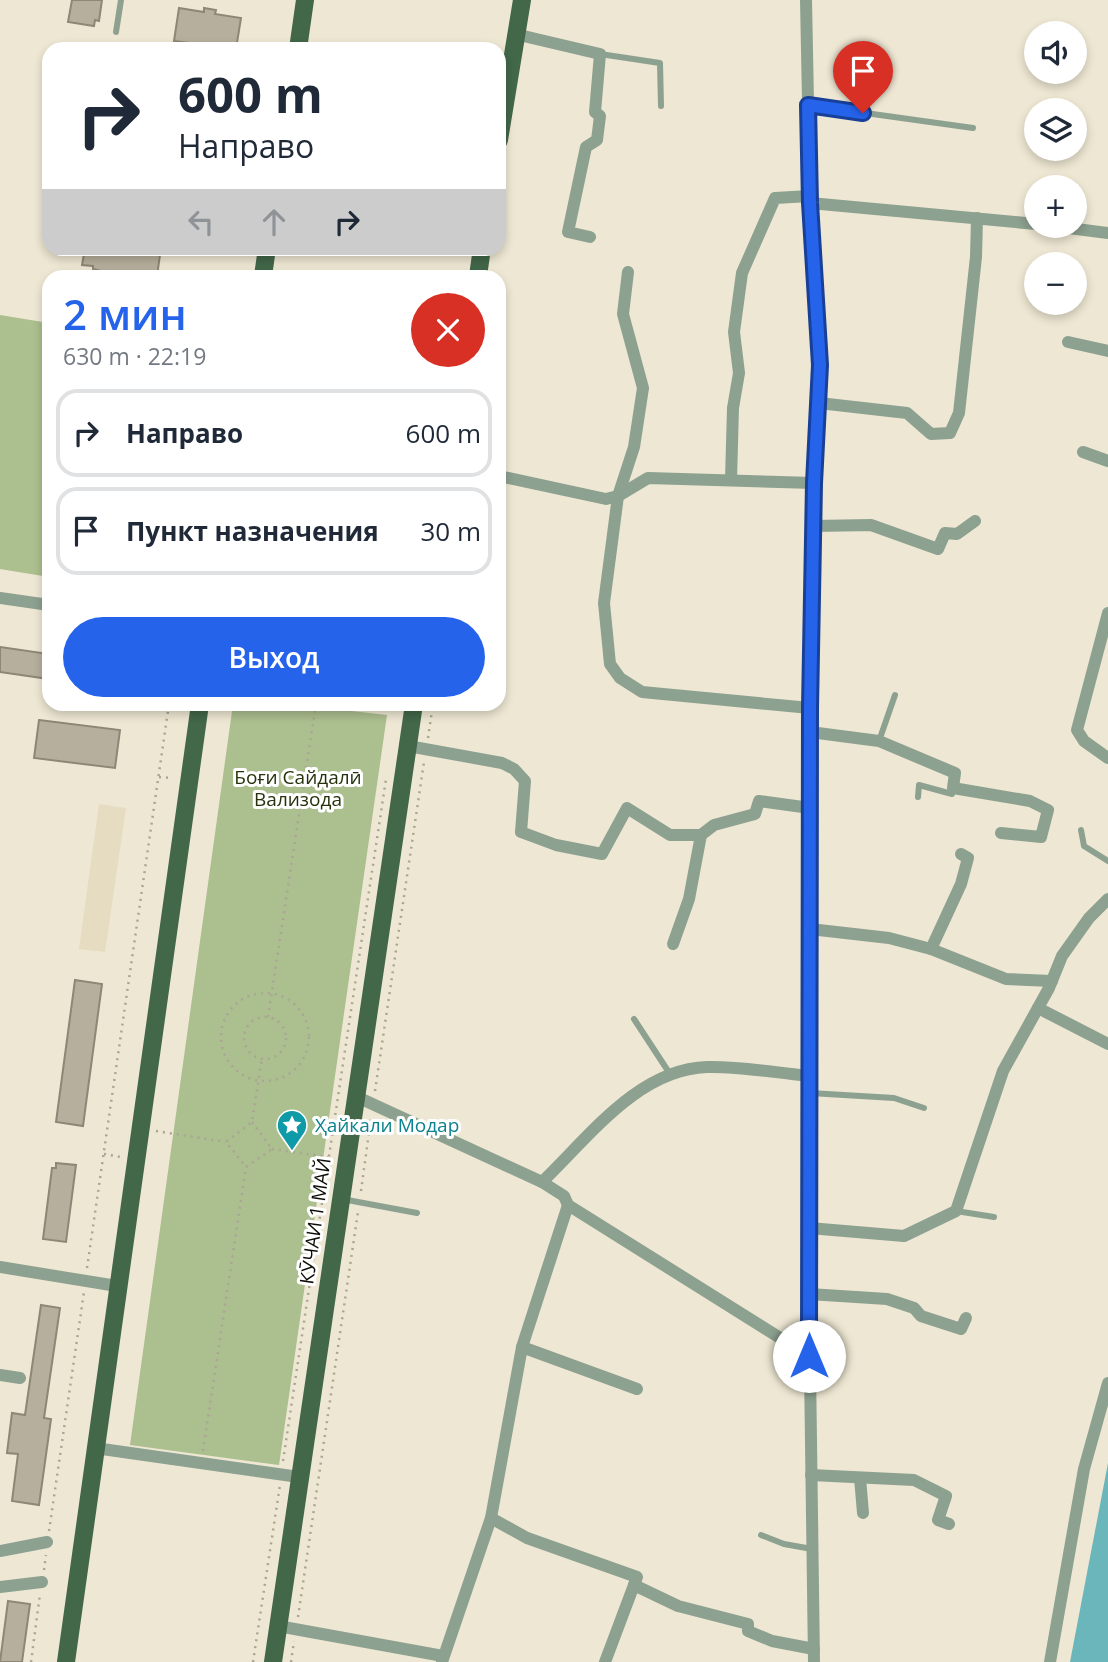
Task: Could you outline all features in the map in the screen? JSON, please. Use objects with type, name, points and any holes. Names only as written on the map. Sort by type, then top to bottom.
[{"type":"main road","points":[[299,42],[305,0]]},
{"type":"main road","points":[[511,0],[515,31]]},
{"type":"main road","points":[[506,92],[522,0]]},
{"type":"main road","points":[[66,1662],[199,711]]},
{"type":"main road","name":"КӮЧАИ 1 МАЙ","points":[[273,1662],[287,1627],[290,1476],[340,1199],[337,1158],[355,1096],[413,711]]},
{"type":"street","points":[[634,1585],[678,1606],[748,1625],[748,1631],[814,1655],[809,1356],[810,708],[814,483],[819,403],[810,199],[806,0]]},
{"type":"street","points":[[515,31],[600,54],[595,112],[600,116],[597,140],[586,147],[568,232],[590,237]]},
{"type":"street","points":[[731,480],[733,408],[739,373],[734,332],[742,273],[775,198],[810,199],[1024,223]]},
{"type":"street","points":[[819,403],[908,413],[931,434],[950,433],[959,413],[976,257],[977,218]]},
{"type":"street","points":[[1087,230],[1108,233]]},
{"type":"street","points":[[628,272],[623,314],[643,388],[634,447],[618,496],[604,603],[610,664],[620,678],[642,692],[810,708]]},
{"type":"street","points":[[1068,342],[1108,351]]},
{"type":"street","points":[[1083,452],[1108,461]]},
{"type":"street","points":[[506,478],[606,499],[618,496],[648,478],[814,483]]},
{"type":"street","points":[[814,526],[871,525],[938,549],[945,533],[957,534],[975,521]]},
{"type":"street","points":[[0,598],[42,604]]},
{"type":"street","points":[[1108,613],[1077,730],[1084,741],[1108,758]]},
{"type":"street","points":[[810,732],[879,741],[955,773],[953,788],[1030,801],[1048,810],[1041,837],[1001,833]]},
{"type":"street","points":[[408,747],[502,763],[514,769],[525,781],[521,832],[556,845],[602,854],[627,808],[670,835],[701,835],[714,825],[755,814],[759,801],[810,807]]},
{"type":"street","points":[[673,944],[689,899],[701,835]]},
{"type":"street","points":[[930,949],[961,884],[968,858],[961,854]]},
{"type":"street","points":[[809,1228],[904,1236],[956,1211],[1003,1072],[1052,982],[1062,956],[1089,918],[1108,899]]},
{"type":"street","points":[[810,929],[889,937],[930,949],[1006,979],[1052,982]]},
{"type":"street","points":[[1038,1008],[1108,1044]]},
{"type":"street","points":[[542,1182],[646,1086],[670,1074],[706,1067],[810,1076]]},
{"type":"street","points":[[355,1096],[542,1182],[564,1196],[568,1205],[809,1356]]},
{"type":"street","points":[[287,1627],[442,1659],[491,1518],[522,1347],[568,1205]]},
{"type":"street","points":[[0,1267],[117,1286]]},
{"type":"street","points":[[809,1294],[887,1299],[961,1329],[966,1318]]},
{"type":"street","points":[[522,1347],[637,1389]]},
{"type":"street","points":[[0,1375],[20,1378]]},
{"type":"street","points":[[1050,1662],[1084,1469],[1108,1383]]},
{"type":"street","points":[[95,1448],[290,1476]]},
{"type":"street","points":[[811,1475],[914,1480],[946,1496],[938,1520],[949,1524]]},
{"type":"street","points":[[860,1478],[863,1513]]},
{"type":"street","points":[[491,1518],[527,1538],[637,1577],[604,1662]]},
{"type":"street","points":[[0,1551],[47,1542]]},
{"type":"street","points":[[0,1587],[42,1582]]},
{"type":"lane","points":[[117,32],[121,0]]},
{"type":"lane","points":[[600,54],[660,63],[661,106]]},
{"type":"lane","points":[[808,105],[973,128]]},
{"type":"lane","points":[[879,741],[895,695]]},
{"type":"lane","points":[[918,797],[919,785],[952,794],[953,788]]},
{"type":"lane","points":[[1080,830],[1084,846],[1108,861]]},
{"type":"lane","points":[[634,1019],[670,1074]]},
{"type":"lane","points":[[810,1093],[894,1098],[924,1108]]},
{"type":"lane","points":[[340,1199],[417,1213]]},
{"type":"lane","points":[[956,1211],[994,1217]]},
{"type":"lane","points":[[761,1535],[784,1545],[812,1549]]},
{"type":"path","points":[[31,1662],[168,711]]},
{"type":"path","points":[[268,1017],[315,711]]},
{"type":"path","points":[[291,1662],[287,1627],[359,1202],[432,711]]},
{"type":"path","points":[[253,1662],[290,1476],[337,1158],[387,772]]},
{"type":"path","points":[[271,994],[290,1001],[303,1015],[308,1044],[301,1062],[286,1076],[258,1081],[240,1074],[227,1059],[221,1031],[235,1005],[252,995],[271,994]]},
{"type":"path","points":[[268,1017],[283,1028],[285,1041],[280,1052],[262,1058],[246,1047],[244,1034],[255,1019],[268,1017]]},
{"type":"path","points":[[226,1142],[252,1122],[262,1058]]},
{"type":"path","points":[[252,1122],[272,1149]]},
{"type":"path","points":[[139,1129],[226,1142],[246,1167]]},
{"type":"path","points":[[202,1462],[246,1167],[272,1149],[337,1158]]},
{"type":"path","points":[[104,1154],[135,1158]]},
{"type":"shaded area","points":[[99,804],[126,808],[105,952],[79,949]]},
{"type":"green space","points":[[0,315],[42,322],[42,576],[0,569]]},
{"type":"green space","name":"Боғи Сайдалӣ Вализода","points":[[232,711],[352,711],[387,715],[279,1465],[130,1445]]},
{"type":"water","points":[[1108,1463],[1108,1662],[1070,1662]]},
{"type":"building","points":[[72,0],[102,0],[99,21],[95,20],[94,26],[68,22]]},
{"type":"building","points":[[179,8],[204,12],[204,8],[216,10],[215,14],[241,18],[237,42],[174,41]]},
{"type":"building","points":[[84,256],[160,256],[158,270],[97,270],[93,269],[93,266],[82,265]]},
{"type":"building","points":[[0,647],[42,653],[42,678],[0,672]]},
{"type":"building","points":[[39,720],[120,730],[115,768],[34,758]]},
{"type":"building","points":[[75,980],[102,984],[83,1126],[56,1122]]},
{"type":"building","points":[[56,1163],[76,1165],[66,1242],[43,1239],[52,1168],[56,1168]]},
{"type":"building","points":[[41,1305],[60,1308],[44,1418],[51,1419],[39,1505],[12,1501],[18,1454],[7,1453],[12,1413],[25,1415]]},
{"type":"building","points":[[8,1601],[30,1604],[22,1662],[0,1662]]},
{"type":"place","name":"Ҳайкали Модар","points":[[292,1152]]},
{"type":"route","points":[[809,1356],[810,708],[814,483],[820,365],[810,203],[808,105],[863,113]]}]
